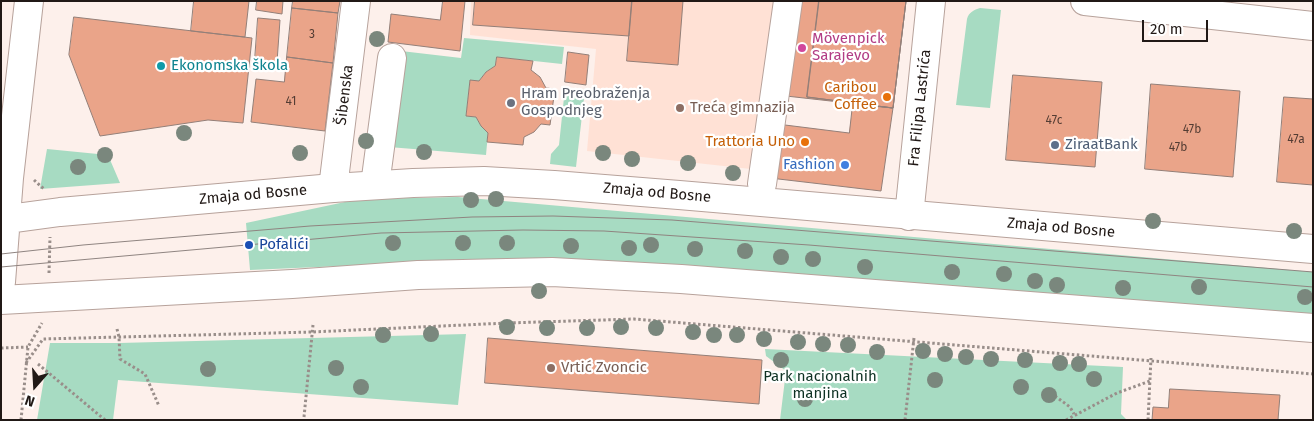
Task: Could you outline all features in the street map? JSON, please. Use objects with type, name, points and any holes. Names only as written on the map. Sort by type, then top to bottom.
[{"type":"main road","points":[[1,282],[3,219],[29,1]]},
{"type":"main road","name":"Šibenska","points":[[333,188],[356,1]]},
{"type":"main road","points":[[762,184],[788,1]]},
{"type":"main road","name":"Fra Filipa Lastrića","points":[[909,216],[931,1]]},
{"type":"main road","points":[[1085,1],[1313,26]]},
{"type":"main road","points":[[375,185],[392,58]]},
{"type":"main road","name":"Zmaja od Bosne","points":[[3,219],[333,188],[484,181],[554,185],[1313,249]]},
{"type":"main road","points":[[1,300],[418,275],[552,272],[700,280],[1313,328]]},
{"type":"path","points":[[20,420],[28,346],[48,312],[51,194],[32,179]]},
{"type":"path","points":[[26,363],[43,339],[312,332],[634,319],[1151,359],[1313,374]]},
{"type":"path","points":[[304,417],[313,325]]},
{"type":"path","points":[[116,329],[119,337],[120,359],[145,374],[159,406]]},
{"type":"path","points":[[905,420],[914,340]]},
{"type":"path","points":[[1,348],[28,346]]},
{"type":"path","points":[[1148,420],[1151,359]]},
{"type":"path","points":[[38,364],[105,420]]},
{"type":"path","points":[[1066,420],[1074,414],[1117,393],[1150,381]]},
{"type":"path","points":[[1055,396],[1070,407],[1074,414]]},
{"type":"shaded area","name":"Treća gimnazija","points":[[471,1],[784,1],[760,170],[587,151],[596,49],[470,35]]},
{"type":"green space","points":[[980,8],[1001,10],[990,108],[956,105],[967,19],[972,12]]},
{"type":"green space","points":[[464,38],[564,47],[562,64],[497,57],[495,66],[486,72],[479,81],[470,81],[466,116],[476,117],[488,133],[486,155],[389,147],[401,51],[461,58]]},
{"type":"green space","points":[[565,88],[585,90],[576,167],[550,164],[551,154],[559,145]]},
{"type":"green space","points":[[47,149],[108,155],[120,183],[40,189]]},
{"type":"green space","points":[[458,197],[1313,272],[1313,318],[409,263],[250,270],[246,223],[359,199]]},
{"type":"green space","points":[[466,334],[458,405],[118,380],[113,420],[37,420],[50,343]]},
{"type":"green space","name":"Park nacionalnih manjina","points":[[765,349],[1123,367],[1121,414],[1127,420],[780,420],[786,371],[766,356]]},
{"type":"building","points":[[194,1],[249,1],[245,37],[191,31]]},
{"type":"building","points":[[257,1],[283,1],[282,14],[256,10]]},
{"type":"building","points":[[293,1],[340,1],[338,13],[292,8]]},
{"type":"building","points":[[443,1],[465,1],[460,51],[388,42],[391,14],[440,20]]},
{"type":"building","points":[[475,1],[632,1],[629,36],[473,25]]},
{"type":"building","points":[[632,1],[683,1],[678,65],[627,61]]},
{"type":"building","name":"Mövenpick Sarajevo","points":[[797,1],[819,1],[807,97],[893,108],[786,96]]},
{"type":"building","points":[[819,1],[906,1],[893,108],[807,97]]},
{"type":"building","points":[[292,8],[338,13],[333,63],[287,57]]},
{"type":"building","name":"Ekonomska škola","points":[[74,17],[252,38],[243,123],[208,120],[100,136],[69,55]]},
{"type":"building","points":[[258,18],[280,20],[277,62],[255,60]]},
{"type":"building","points":[[568,52],[589,55],[586,85],[565,82]]},
{"type":"building","points":[[287,57],[333,63],[325,131],[251,122],[256,79],[284,82]]},
{"type":"building","name":"Hram Preobraženja Gospodnjeg","points":[[497,57],[533,61],[531,70],[540,77],[546,88],[555,89],[550,125],[541,124],[534,132],[524,137],[523,145],[487,142],[488,133],[476,117],[466,116],[470,80],[479,81],[486,72],[495,66]]},
{"type":"building","points":[[1013,75],[1102,82],[1095,167],[1006,160]]},
{"type":"building","points":[[1151,84],[1240,91],[1233,177],[1145,169]]},
{"type":"building","points":[[1284,97],[1313,99],[1313,185],[1277,182]]},
{"type":"building","points":[[853,104],[893,108],[881,191],[770,178],[777,124],[849,133]]},
{"type":"building","points":[[488,338],[762,360],[759,404],[485,383]]},
{"type":"building","points":[[1170,389],[1280,395],[1278,420],[1152,420],[1153,407],[1168,408]]},
{"type":"tram line","points":[[1,254],[83,245],[310,226],[472,217],[553,216],[672,220],[1313,272]]},
{"type":"tram line","points":[[1,267],[381,233],[523,230],[604,231],[809,245],[1313,287]]},
{"type":"place","name":"Mövenpick Sarajevo","points":[[802,48]]},
{"type":"place","name":"Ekonomska škola","points":[[161,66]]},
{"type":"place","name":"Caribou Coffee","points":[[887,97]]},
{"type":"place","name":"Hram Preobraženja Gospodnjeg","points":[[511,103]]},
{"type":"place","name":"Treća gimnazija","points":[[680,108]]},
{"type":"place","name":"Trattoria Uno","points":[[805,142]]},
{"type":"place","name":"ZiraatBank","points":[[1055,145]]},
{"type":"place","name":"Fashion","points":[[845,165]]},
{"type":"place","name":"Pofalići","points":[[249,245]]},
{"type":"place","name":"Vrtić Zvoncic","points":[[551,368]]}]
